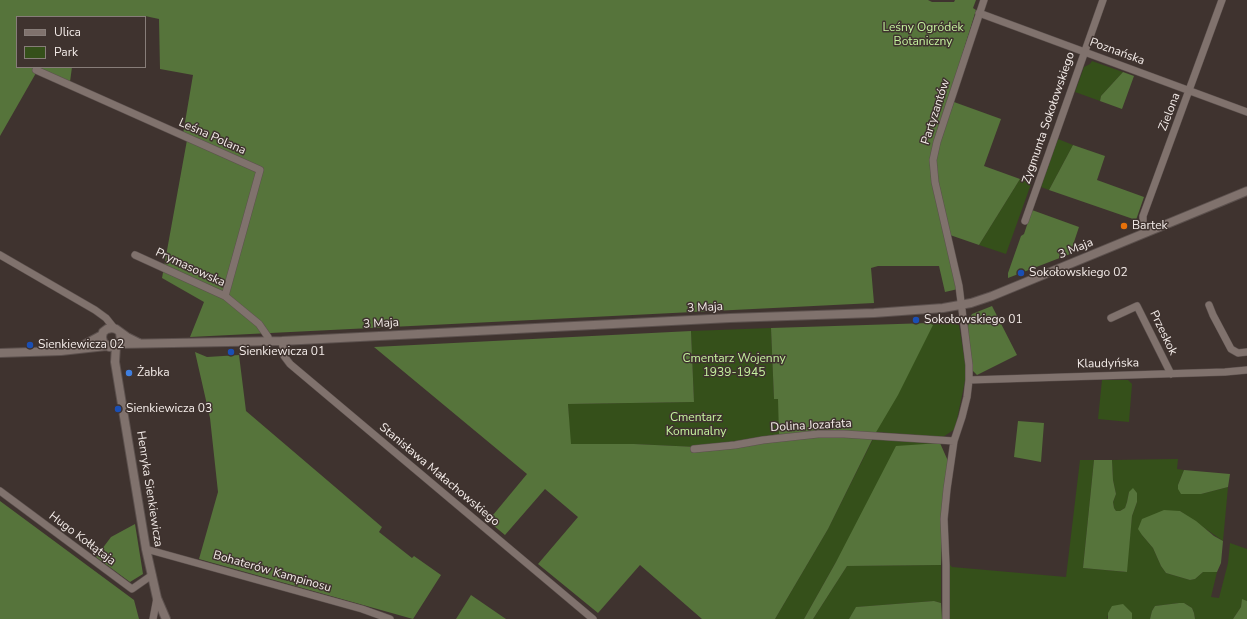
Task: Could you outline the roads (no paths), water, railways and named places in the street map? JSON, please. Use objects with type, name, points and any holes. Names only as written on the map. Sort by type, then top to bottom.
[{"type":"street","name":"Partyzantów","points":[[946,619],[944,519],[954,441],[962,417],[969,380],[969,365],[959,286],[935,182],[933,160],[937,142],[984,0]]},
{"type":"street","name":"Zygmunta Sokołowskiego","points":[[1025,221],[1103,0]]},
{"type":"street","name":"Zielona","points":[[1147,232],[1143,224],[1143,216],[1190,91],[1222,0]]},
{"type":"street","name":"Poznańska","points":[[979,13],[1247,112]]},
{"type":"street","name":"Leśna Polana","points":[[36,70],[260,170],[225,296]]},
{"type":"street","name":"3 Maja","points":[[0,353],[74,350],[142,344],[282,341],[730,318],[874,313],[940,308],[972,303],[992,296],[1247,191]]},
{"type":"street","name":"Prymasowska","points":[[135,254],[225,296],[259,324],[268,337]]},
{"type":"street","points":[[0,255],[102,314],[117,330],[121,338],[112,346],[102,340],[102,314]]},
{"type":"street","points":[[1209,305],[1231,349],[1238,353],[1247,352]]},
{"type":"street","name":"Przeskok","points":[[1111,318],[1137,306],[1171,374]]},
{"type":"street","points":[[103,333],[109,328],[117,330]]},
{"type":"street","name":"3 Maja","points":[[117,330],[142,344]]},
{"type":"street","name":"3 Maja","points":[[74,350],[103,333]]},
{"type":"street","name":"Stanisława Małachowskiego","points":[[282,341],[284,356],[290,364],[590,618]]},
{"type":"street","name":"Henryka Sienkiewicza","points":[[112,346],[146,549],[157,598],[166,619]]},
{"type":"street","name":"Klaudyńska","points":[[969,380],[1171,374],[1247,370]]},
{"type":"street","name":"Dolina Jozafata","points":[[694,449],[818,434],[844,434],[954,441]]},
{"type":"street","name":"Hugo Kołłątaja","points":[[0,491],[132,589],[152,575]]},
{"type":"street","name":"Bohaterów Kampinosu","points":[[146,549],[362,609],[390,619]]},
{"type":"street","points":[[153,619],[157,598]]},
{"type":"place","name":"Bartek","points":[[1124,226]]},
{"type":"place","name":"Sokołowskiego 02","points":[[1021,273]]},
{"type":"place","name":"Sokołowskiego 01","points":[[916,320]]},
{"type":"place","name":"Sienkiewicza 02","points":[[30,345]]},
{"type":"place","name":"Sienkiewicza 01","points":[[231,352]]},
{"type":"place","name":"Żabka","points":[[129,373]]},
{"type":"place","name":"Sienkiewicza 03","points":[[118,409]]},
{"type":"park label","name":"Leśny Ogródek Botaniczny","points":[[923,35]]},
{"type":"park label","name":"Cmentarz Wojenny 1939-1945","points":[[734,366]]},
{"type":"park label","name":"Cmentarz Komunalny","points":[[696,425]]}]
